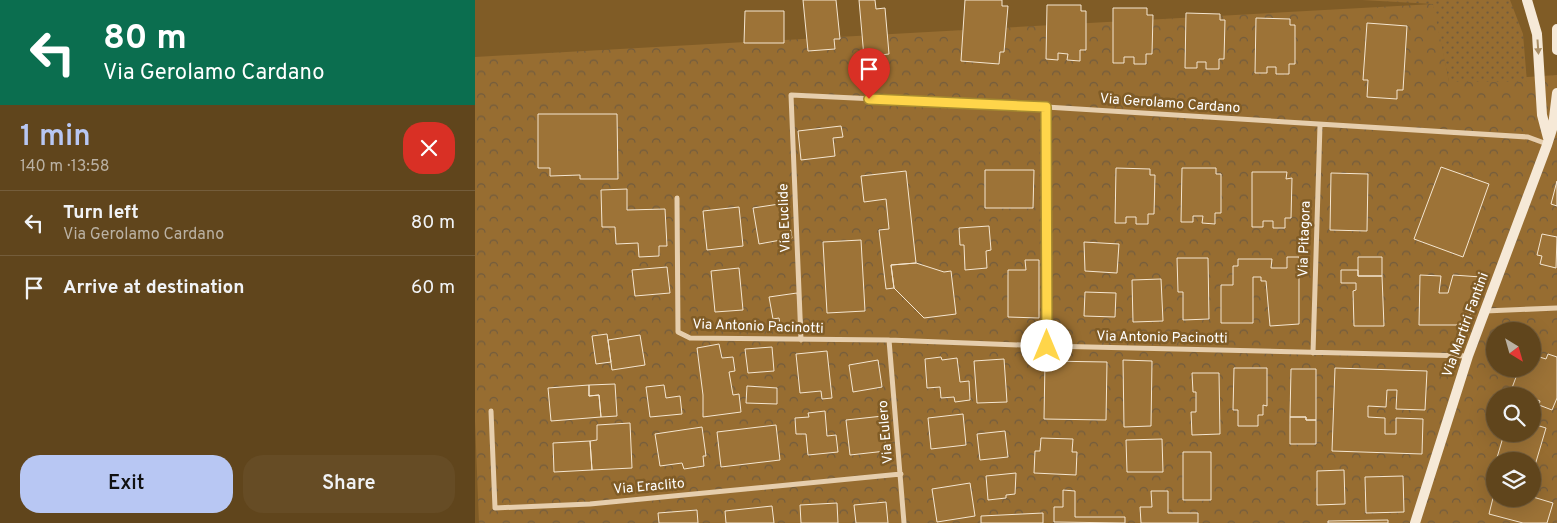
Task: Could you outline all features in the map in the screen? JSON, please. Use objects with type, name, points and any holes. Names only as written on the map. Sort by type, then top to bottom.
[{"type":"street","points":[[1527,0],[1537,34],[1543,115],[1548,141]]},
{"type":"street","points":[[1557,29],[1557,50]]},
{"type":"street","name":"Via Martiri Fantini","points":[[1415,523],[1468,356],[1548,141],[1556,112],[1557,93]]},
{"type":"street","name":"Via Gerolamo Cardano","points":[[791,95],[1046,107],[1528,137],[1548,141]]},
{"type":"street","name":"Via Euclide","points":[[791,95],[801,340]]},
{"type":"street","points":[[1046,107],[1047,346]]},
{"type":"street","name":"Via Pitagora","points":[[1313,353],[1320,125]]},
{"type":"street","name":"Via Antonio Pacinotti","points":[[677,198],[678,332],[690,338],[889,340],[1047,346],[1468,356]]},
{"type":"street","points":[[1484,311],[1557,308]]},
{"type":"street","name":"Via Eulero","points":[[889,340],[904,523]]},
{"type":"street","name":"Via Eraclito","points":[[491,411],[495,508],[590,504],[901,474]]},
{"type":"green space","points":[[1362,0],[1510,0],[1523,34],[1527,82],[1449,82],[1433,4]]},
{"type":"green space","points":[[1434,4],[1449,82],[1557,75],[1557,523],[479,523],[475,421],[475,57]]},
{"type":"building","points":[[803,0],[836,0],[840,39],[834,39],[835,49],[808,51]]},
{"type":"building","points":[[859,0],[875,0],[876,9],[885,8],[889,54],[864,57]]},
{"type":"building","points":[[965,0],[1002,0],[1002,6],[1008,6],[1004,52],[1000,52],[999,64],[961,61]]},
{"type":"building","points":[[1047,5],[1081,5],[1081,11],[1086,11],[1086,50],[1080,50],[1080,61],[1067,60],[1068,54],[1058,53],[1058,60],[1046,59]]},
{"type":"building","points":[[1113,8],[1147,8],[1147,15],[1153,15],[1152,54],[1146,54],[1146,64],[1134,64],[1134,57],[1124,57],[1124,63],[1113,63]]},
{"type":"building","points":[[745,11],[784,11],[784,43],[744,43]]},
{"type":"building","points":[[1186,13],[1220,14],[1220,20],[1225,20],[1224,59],[1219,59],[1219,69],[1206,69],[1206,62],[1197,62],[1197,68],[1185,68]]},
{"type":"building","points":[[1256,18],[1290,19],[1290,25],[1295,25],[1295,64],[1289,64],[1289,74],[1276,74],[1276,67],[1267,67],[1267,73],[1255,73]]},
{"type":"building","points":[[1367,23],[1407,26],[1403,90],[1397,90],[1397,99],[1367,97],[1368,80],[1363,80]]},
{"type":"building","points":[[538,114],[617,114],[618,179],[580,179],[580,175],[550,176],[550,168],[538,168]]},
{"type":"building","points":[[841,126],[843,137],[833,138],[835,156],[801,160],[798,131]]},
{"type":"building","points":[[1441,167],[1489,184],[1463,257],[1414,239]]},
{"type":"building","points":[[1116,168],[1150,169],[1150,175],[1155,175],[1154,214],[1148,214],[1148,224],[1136,224],[1136,217],[1126,217],[1126,223],[1115,223]]},
{"type":"building","points":[[1182,168],[1216,168],[1216,174],[1221,174],[1221,213],[1215,213],[1215,224],[1202,223],[1203,216],[1193,216],[1193,222],[1181,222]]},
{"type":"building","points":[[985,170],[1034,170],[1033,208],[985,208]]},
{"type":"building","points":[[906,171],[916,263],[891,265],[894,288],[886,289],[879,230],[889,229],[886,199],[864,202],[861,176]]},
{"type":"building","points":[[1252,172],[1287,172],[1286,179],[1292,178],[1291,218],[1285,218],[1285,228],[1273,228],[1273,221],[1263,221],[1263,227],[1252,227]]},
{"type":"building","points":[[1331,173],[1368,174],[1367,231],[1330,230]]},
{"type":"building","points":[[1557,181],[1557,206],[1551,204]]},
{"type":"building","points":[[627,189],[627,210],[665,209],[667,246],[659,246],[659,256],[639,257],[638,243],[616,244],[615,227],[602,227],[601,190]]},
{"type":"building","points":[[786,203],[792,238],[759,244],[753,208]]},
{"type":"building","points":[[739,207],[743,246],[707,250],[703,211]]},
{"type":"building","points":[[989,226],[991,250],[986,251],[987,268],[965,270],[964,245],[960,245],[959,228]]},
{"type":"building","points":[[1542,234],[1557,237],[1556,268],[1540,264],[1542,256],[1537,255]]},
{"type":"building","points":[[861,240],[865,311],[827,313],[823,242]]},
{"type":"building","points":[[1084,242],[1119,244],[1117,273],[1085,271]]},
{"type":"building","points":[[1287,257],[1299,257],[1299,324],[1270,326],[1266,281],[1261,281],[1261,277],[1253,277],[1253,323],[1221,323],[1221,285],[1233,285],[1233,266],[1238,266],[1238,259],[1272,259],[1271,268],[1287,268]]},
{"type":"building","points":[[1358,257],[1382,257],[1382,276],[1358,276]]},
{"type":"building","points":[[1177,258],[1208,258],[1209,319],[1183,320],[1183,292],[1178,292]]},
{"type":"building","points":[[1025,260],[1039,260],[1039,318],[1008,317],[1008,270],[1026,270]]},
{"type":"building","points":[[916,263],[944,272],[951,271],[956,314],[924,318],[894,288],[891,265]]},
{"type":"building","points":[[667,267],[670,293],[635,296],[632,270]]},
{"type":"building","points":[[739,268],[743,310],[715,312],[711,271]]},
{"type":"building","points":[[1341,270],[1358,270],[1358,276],[1382,276],[1384,326],[1354,326],[1353,291],[1356,290],[1356,283],[1341,283]]},
{"type":"building","points":[[1420,275],[1441,276],[1439,293],[1448,293],[1453,275],[1481,277],[1467,325],[1419,325]]},
{"type":"building","points":[[1161,279],[1163,321],[1133,322],[1132,280]]},
{"type":"building","points":[[1085,292],[1116,293],[1115,317],[1084,316]]},
{"type":"building","points":[[797,293],[803,327],[781,331],[779,318],[773,319],[769,297]]},
{"type":"building","points":[[607,334],[611,362],[596,364],[592,336]]},
{"type":"building","points":[[640,335],[645,365],[612,370],[608,340]]},
{"type":"building","points":[[719,344],[722,358],[733,357],[735,371],[729,372],[733,395],[739,394],[741,412],[703,417],[703,395],[697,348]]},
{"type":"building","points":[[772,347],[774,371],[748,373],[745,349]]},
{"type":"building","points":[[827,351],[832,398],[822,399],[821,391],[800,393],[796,354]]},
{"type":"building","points":[[1548,354],[1557,357],[1557,398],[1552,410],[1541,406],[1541,387],[1512,387],[1516,378],[1541,378],[1541,357],[1546,359]]},
{"type":"building","points":[[941,357],[942,360],[957,358],[960,382],[969,381],[970,400],[955,402],[954,397],[941,398],[940,387],[927,388],[925,359]]},
{"type":"building","points":[[1004,359],[1007,402],[977,403],[974,361]]},
{"type":"building","points":[[878,360],[882,387],[853,392],[849,365]]},
{"type":"building","points":[[1123,360],[1152,361],[1151,426],[1124,427]]},
{"type":"building","points":[[1045,361],[1107,362],[1106,420],[1044,419]]},
{"type":"building","points":[[1234,368],[1267,368],[1267,406],[1263,405],[1263,415],[1258,415],[1258,426],[1238,426],[1238,410],[1233,410]]},
{"type":"building","points":[[1335,368],[1427,371],[1425,410],[1396,409],[1397,390],[1387,390],[1386,407],[1368,406],[1368,417],[1385,418],[1385,434],[1396,434],[1396,418],[1423,419],[1422,454],[1332,451]]},
{"type":"building","points":[[1291,369],[1316,369],[1316,420],[1306,420],[1306,417],[1290,417]]},
{"type":"building","points":[[1192,373],[1219,373],[1220,434],[1192,435],[1191,412],[1196,412],[1196,392],[1193,392]]},
{"type":"building","points":[[615,384],[617,416],[601,417],[599,395],[589,396],[589,385]]},
{"type":"building","points":[[589,385],[589,396],[599,395],[601,417],[551,421],[548,388]]},
{"type":"building","points":[[664,385],[666,398],[680,396],[682,414],[650,417],[646,387]]},
{"type":"building","points":[[747,386],[777,388],[777,404],[746,403]]},
{"type":"building","points":[[825,411],[827,436],[836,435],[838,452],[808,455],[806,434],[796,434],[795,418],[809,417],[808,413]]},
{"type":"building","points":[[963,414],[966,445],[931,449],[928,418]]},
{"type":"building","points":[[883,416],[886,451],[850,455],[846,420]]},
{"type":"building","points":[[1290,417],[1306,417],[1306,420],[1316,420],[1316,444],[1290,444]]},
{"type":"building","points":[[630,423],[632,468],[592,470],[590,441],[597,440],[597,425]]},
{"type":"building","points":[[776,425],[780,460],[721,467],[717,432]]},
{"type":"building","points":[[1541,426],[1546,428],[1539,452],[1499,452],[1502,442],[1541,442]]},
{"type":"building","points":[[702,427],[706,456],[703,456],[704,466],[684,469],[682,463],[660,466],[655,434]]},
{"type":"building","points":[[1005,431],[1008,457],[980,460],[977,434]]},
{"type":"building","points":[[1041,438],[1073,439],[1072,452],[1077,452],[1076,475],[1034,473],[1035,451],[1040,451]]},
{"type":"building","points":[[1162,439],[1163,472],[1127,472],[1126,440]]},
{"type":"building","points":[[590,441],[592,470],[554,472],[553,443]]},
{"type":"building","points":[[1183,452],[1211,452],[1211,500],[1183,500]]},
{"type":"building","points":[[1344,470],[1345,504],[1317,505],[1317,471]]},
{"type":"building","points":[[1016,473],[1015,494],[1006,495],[1006,498],[988,500],[986,476]]},
{"type":"building","points":[[1403,476],[1404,512],[1366,513],[1365,477]]},
{"type":"building","points":[[970,483],[975,516],[937,522],[932,489]]},
{"type":"building","points":[[1063,490],[1075,491],[1075,517],[1125,517],[1125,523],[1054,522],[1054,507],[1063,507]]},
{"type":"building","points":[[1151,491],[1168,491],[1168,513],[1198,513],[1198,523],[1141,523],[1140,507],[1152,507]]},
{"type":"building","points":[[1541,499],[1553,503],[1547,523],[1523,523],[1489,514],[1491,507],[1541,507]]},
{"type":"building","points":[[886,502],[888,523],[856,523],[854,505]]},
{"type":"building","points":[[837,503],[838,523],[801,523],[800,505]]},
{"type":"building","points":[[772,506],[774,523],[726,523],[725,511]]},
{"type":"building","points":[[697,510],[698,523],[659,523],[658,513]]},
{"type":"building","points":[[1043,513],[1043,523],[981,523],[981,516]]},
{"type":"building","points":[[1388,520],[1388,523],[1328,523],[1328,521]]},
{"type":"route","points":[[869,99],[1046,107],[1047,346]]}]
